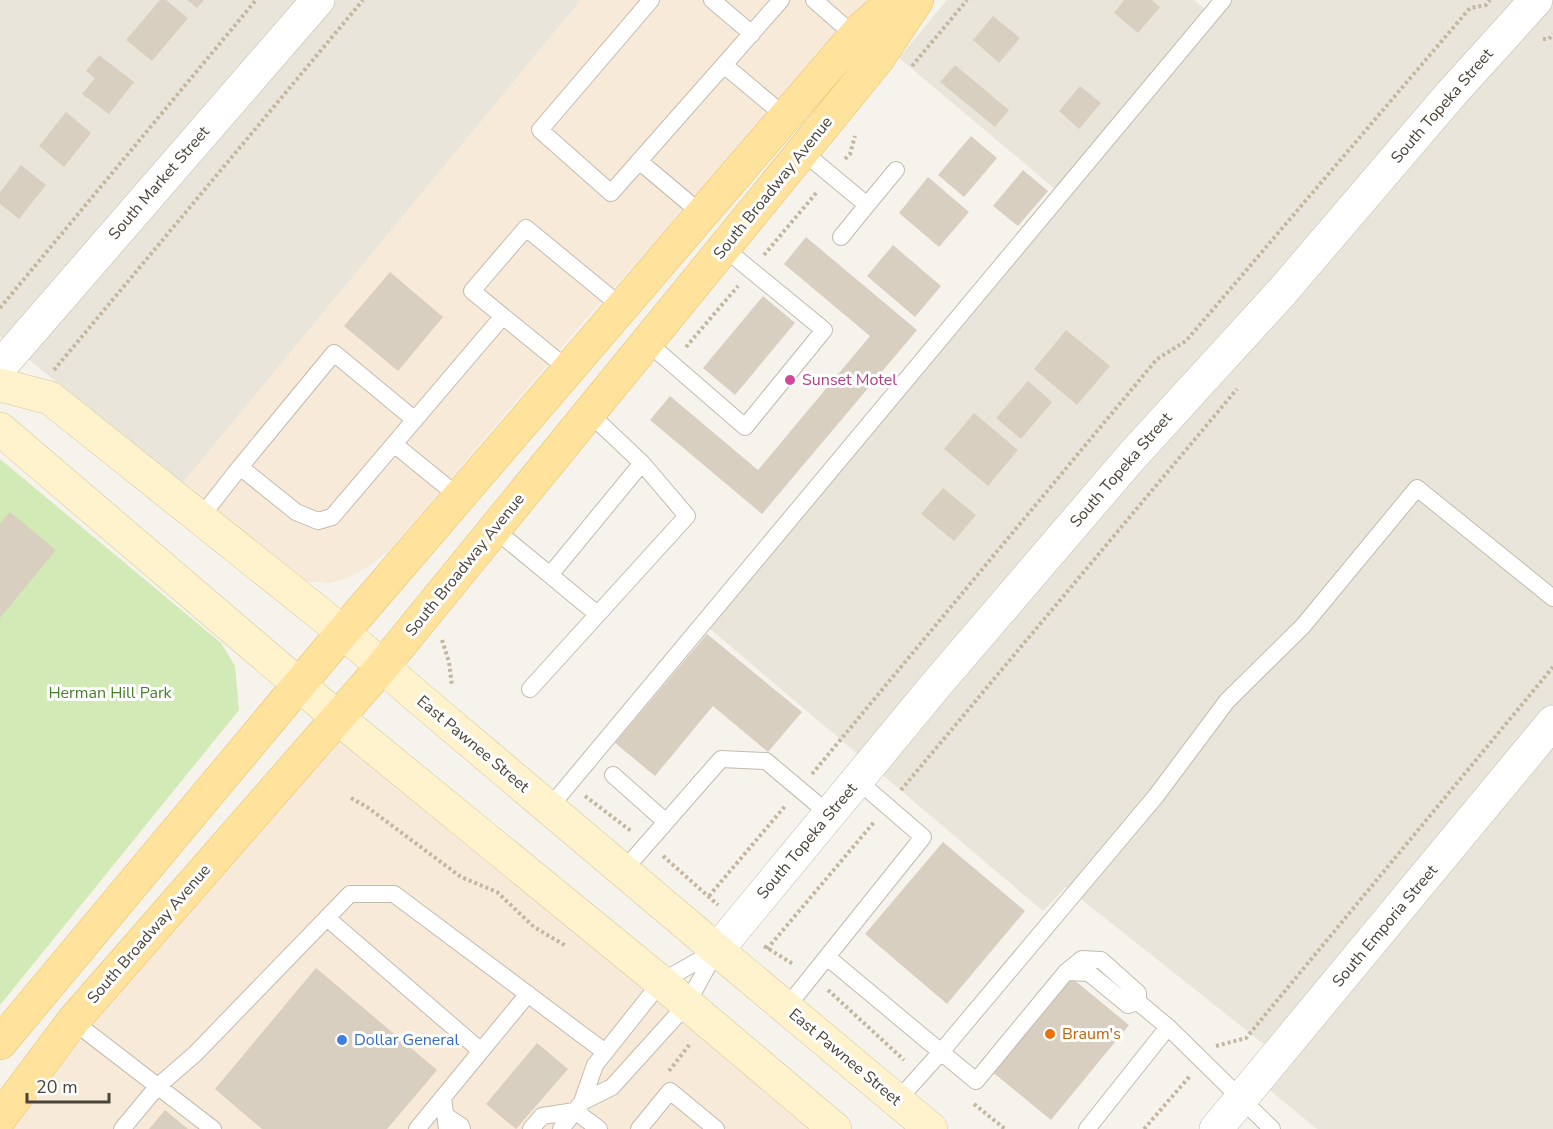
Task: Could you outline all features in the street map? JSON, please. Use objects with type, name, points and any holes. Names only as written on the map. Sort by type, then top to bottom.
[{"type":"main road","points":[[0,1043],[459,497],[855,36],[894,0]]},
{"type":"main road","name":"South Broadway Avenue","points":[[3,1108],[73,1021],[382,667],[877,60],[916,0]]},
{"type":"main road","name":"East Pawnee Street","points":[[0,384],[50,398],[344,632],[623,872],[931,1129]]},
{"type":"main road","points":[[0,429],[338,718],[661,982],[678,1014],[835,1129]]},
{"type":"street","name":"South Market Street","points":[[0,367],[318,0]]},
{"type":"street","name":"South Topeka Street","points":[[717,950],[857,780],[1132,456],[1281,293],[1451,94],[1536,0]]},
{"type":"street","name":"South Emporia Street","points":[[1216,1129],[1553,722]]},
{"type":"lane","points":[[651,0],[540,130],[611,193],[781,0]]},
{"type":"lane","points":[[712,0],[752,34]]},
{"type":"lane","points":[[814,0],[855,36]]},
{"type":"lane","points":[[549,808],[1223,0]]},
{"type":"lane","points":[[724,65],[786,117]]},
{"type":"lane","points":[[802,151],[867,205]]},
{"type":"lane","points":[[639,161],[702,214]]},
{"type":"lane","points":[[842,237],[896,170]]},
{"type":"lane","points":[[569,370],[472,291],[526,228],[622,307]]},
{"type":"lane","points":[[647,342],[745,427],[824,330],[724,248]]},
{"type":"lane","points":[[240,467],[296,512],[318,521],[332,517],[503,316]]},
{"type":"lane","points":[[200,518],[334,353],[415,420]]},
{"type":"lane","points":[[530,689],[687,516],[642,463],[589,413]]},
{"type":"lane","points":[[394,444],[459,497]]},
{"type":"lane","points":[[550,575],[642,463]]},
{"type":"lane","points":[[897,1101],[941,1052],[1156,796],[1227,701],[1303,626],[1417,488],[1553,597]]},
{"type":"lane","points":[[494,529],[597,614]]},
{"type":"lane","points":[[623,872],[721,759],[766,761],[829,814]]},
{"type":"lane","points":[[613,775],[666,822]]},
{"type":"lane","points":[[786,1008],[923,837],[857,780]]},
{"type":"lane","points":[[122,1129],[157,1087],[195,1053],[350,894],[394,894],[605,1052]]},
{"type":"lane","points":[[327,918],[481,1051]]},
{"type":"lane","points":[[561,1129],[579,1106],[595,1065],[661,982],[717,950]]},
{"type":"lane","points":[[531,1129],[542,1116],[579,1106],[612,1087],[678,1014],[717,950]]},
{"type":"lane","points":[[827,957],[976,1081],[1066,972],[1082,959],[1101,960],[1138,993],[1138,1002],[1204,1060],[1272,1129]]},
{"type":"lane","points":[[417,1129],[528,994]]},
{"type":"lane","points":[[73,1021],[213,1129]]},
{"type":"lane","points":[[1087,1129],[1168,1027]]},
{"type":"lane","points":[[639,1129],[670,1091],[716,1129]]},
{"type":"lane","points":[[443,1097],[447,1123],[461,1126],[462,1129]]},
{"type":"lane","points":[[579,1106],[599,1129]]},
{"type":"path","points":[[0,308],[256,0]]},
{"type":"path","points":[[53,370],[363,0]]},
{"type":"path","points":[[709,896],[1156,359],[1186,341],[1470,8],[1486,5],[1490,0]]},
{"type":"path","points":[[1540,39],[1549,39],[1553,34]]},
{"type":"path","points":[[767,949],[1240,386]]},
{"type":"path","points":[[1144,1129],[1217,1045],[1246,1038],[1553,668]]},
{"type":"path","points":[[351,798],[367,807],[461,877],[496,891],[534,927],[570,948]]},
{"type":"path","points":[[678,1014],[696,1047]]},
{"type":"shaded area","points":[[0,0],[581,0],[182,484],[0,336]]},
{"type":"shaded area","points":[[581,0],[870,0],[741,148],[589,315],[391,549],[368,567],[347,578],[329,583],[302,581],[182,484]]},
{"type":"shaded area","points":[[947,0],[1194,0],[1216,18],[1231,0],[1553,0],[1553,1129],[1317,1129],[1267,1088],[1290,1065],[1066,887],[1043,911],[703,623],[1056,190],[899,58]]},
{"type":"shaded area","points":[[338,718],[819,1129],[10,1129]]},
{"type":"green space","name":"Herman Hill Park","points":[[0,459],[221,643],[235,666],[239,710],[0,1005]]},
{"type":"building","points":[[160,0],[166,0],[188,18],[152,61],[126,40]]},
{"type":"building","points":[[187,0],[204,0],[197,8]]},
{"type":"building","points":[[1124,0],[1152,0],[1160,7],[1138,33],[1114,13]]},
{"type":"building","points":[[993,16],[1020,38],[999,63],[973,40]]},
{"type":"building","points":[[99,55],[134,82],[109,114],[82,94],[95,78],[86,71]]},
{"type":"building","points":[[955,65],[1009,110],[995,127],[940,82]]},
{"type":"building","points":[[1080,86],[1101,103],[1079,129],[1059,111]]},
{"type":"building","points":[[66,112],[91,133],[64,167],[39,146]]},
{"type":"building","points":[[971,136],[997,158],[964,197],[938,175]]},
{"type":"building","points":[[21,165],[46,185],[19,219],[0,204],[0,192]]},
{"type":"building","points":[[1023,170],[1048,191],[1018,226],[993,206]]},
{"type":"building","points":[[928,177],[969,212],[939,247],[899,213]]},
{"type":"building","points":[[806,237],[917,330],[762,514],[650,420],[670,396],[758,470],[870,336],[784,264]]},
{"type":"building","points":[[893,245],[941,286],[915,317],[867,276]]},
{"type":"building","points":[[390,272],[443,317],[398,371],[344,326]]},
{"type":"building","points":[[763,296],[795,323],[735,395],[703,368]]},
{"type":"building","points":[[1066,330],[1110,366],[1077,405],[1034,369]]},
{"type":"building","points":[[1028,381],[1052,402],[1021,439],[996,418]]},
{"type":"building","points":[[974,413],[1018,450],[988,486],[944,449]]},
{"type":"building","points":[[943,488],[976,515],[954,541],[921,514]]},
{"type":"building","points":[[10,512],[56,550],[0,618],[0,524]]},
{"type":"building","points":[[707,634],[802,712],[768,752],[713,706],[655,776],[615,743]]},
{"type":"building","points":[[943,842],[1025,911],[947,1004],[865,934]]},
{"type":"building","points":[[316,968],[437,1070],[387,1129],[262,1129],[215,1089]]},
{"type":"building","points":[[1068,975],[1129,1025],[1051,1120],[990,1070]]},
{"type":"building","points":[[537,1043],[568,1069],[516,1129],[486,1104]]},
{"type":"building","points":[[165,1110],[188,1129],[149,1129]]},
{"type":"place","name":"Sunset Motel","points":[[790,380]]},
{"type":"place","name":"Braum's","points":[[1050,1034]]},
{"type":"place","name":"Dollar General","points":[[342,1040]]}]
